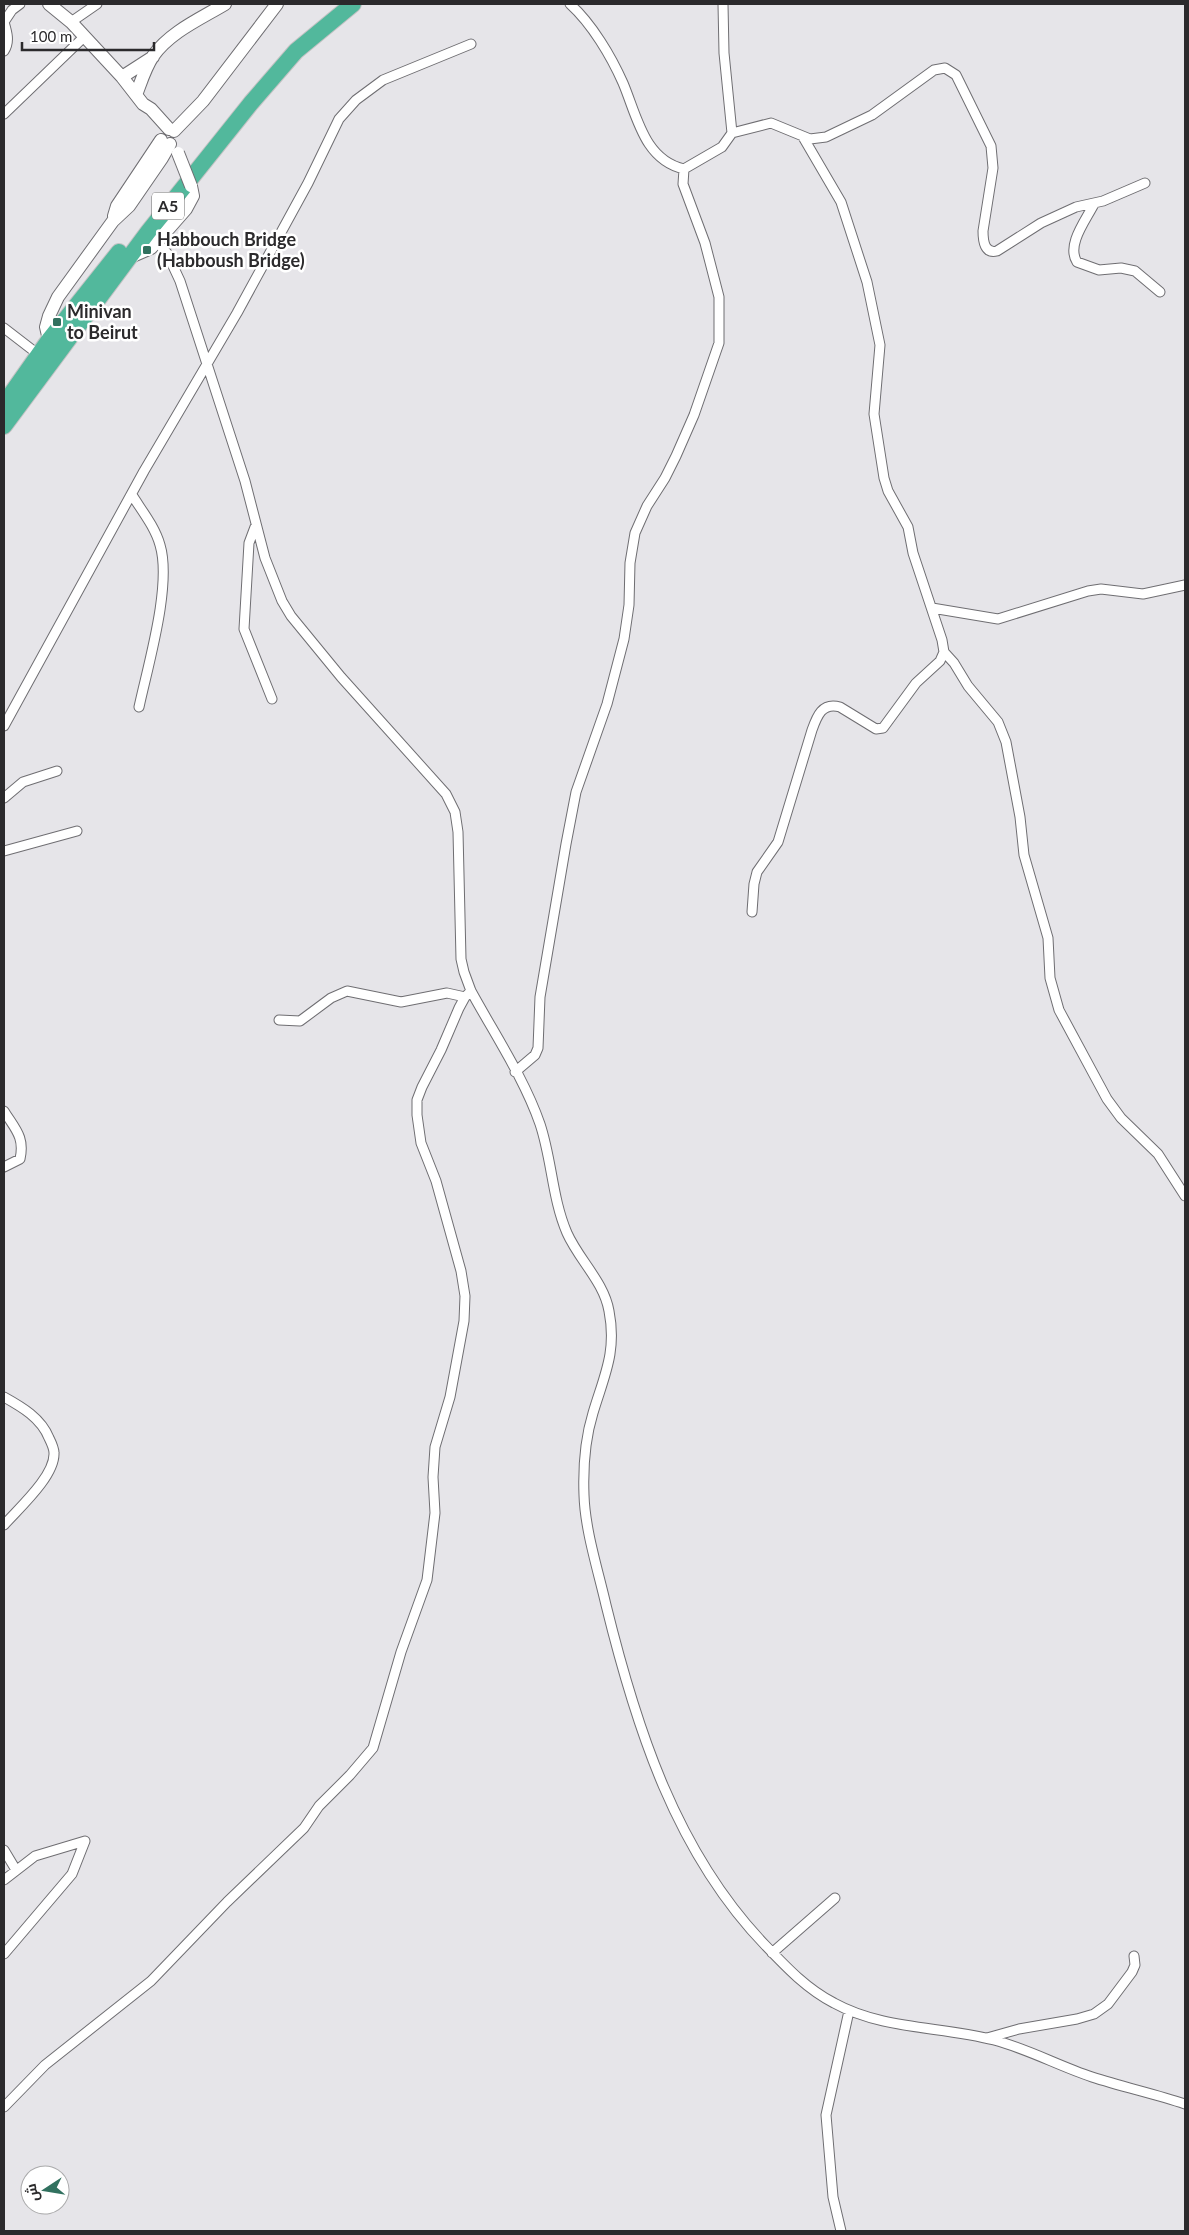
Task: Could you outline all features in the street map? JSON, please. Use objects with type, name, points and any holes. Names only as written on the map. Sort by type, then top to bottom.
[{"type":"highway","name":"A5","points":[[4,404],[50,340],[283,52],[305,28],[336,4]]},
{"type":"highway","name":"A5","points":[[4,426],[128,258],[153,237],[251,103],[296,51],[353,4]]},
{"type":"main road","points":[[50,4],[85,36],[140,99],[144,112],[169,139],[191,186],[193,196],[186,209],[153,237]]},
{"type":"main road","points":[[122,77],[152,57],[178,32],[225,4]]},
{"type":"main road","points":[[50,340],[46,326],[53,306],[113,221],[128,206],[162,158],[169,139],[203,101],[277,4]]},
{"type":"main road","points":[[140,99],[152,57]]},
{"type":"street","points":[[4,51],[7,46],[8,34],[4,22],[12,10],[20,4]]},
{"type":"street","points":[[71,22],[97,4]]},
{"type":"street","points":[[570,4],[597,39],[616,69],[642,131],[654,151],[668,163],[684,169],[722,148],[732,133],[733,126],[724,53],[723,4]]},
{"type":"street","points":[[4,114],[85,36]]},
{"type":"street","points":[[4,726],[41,656],[237,313],[308,183],[339,119],[356,100],[383,80],[471,44]]},
{"type":"street","points":[[732,133],[771,124],[803,137],[821,138],[856,124],[886,106],[934,70],[945,68],[950,70],[959,80],[988,139],[993,154],[994,168],[982,232],[988,250],[992,252],[997,251],[1041,223],[1076,207],[1094,204],[1145,183]]},
{"type":"street","points":[[803,137],[841,202],[867,282],[880,345],[874,414],[884,478],[908,527],[913,553],[932,608],[944,652],[954,663],[968,686],[998,722],[1006,742],[1020,817],[1024,855],[1048,938],[1050,978],[1059,1010],[1107,1099],[1121,1118],[1158,1154],[1185,1196]]},
{"type":"street","points":[[515,1072],[535,1055],[538,1048],[540,997],[566,844],[576,792],[608,704],[624,639],[630,563],[636,533],[647,506],[665,478],[676,456],[694,415],[720,343],[719,297],[705,243],[683,184],[684,169]]},
{"type":"street","points":[[1094,204],[1075,240],[1073,254],[1077,262],[1104,271],[1121,268],[1135,271],[1160,292]]},
{"type":"street","points":[[153,237],[167,253],[180,281],[245,481],[271,577],[291,616],[341,677],[440,786],[453,806],[458,832],[461,958],[468,994],[515,1072],[541,1126],[561,1216],[582,1263],[602,1290],[609,1312],[611,1340],[609,1360],[606,1376],[592,1414],[587,1440],[584,1494],[585,1513],[618,1653],[657,1771],[678,1821],[735,1911],[786,1968],[817,1993],[849,2011],[902,2025],[987,2038],[1094,2078],[1185,2104]]},
{"type":"street","points":[[4,328],[39,355]]},
{"type":"street","points":[[132,495],[155,533],[160,546],[164,567],[161,601],[139,708]]},
{"type":"street","points":[[256,526],[249,543],[244,633],[272,699]]},
{"type":"street","points":[[932,608],[998,619],[1088,591],[1100,589],[1144,594],[1185,585]]},
{"type":"street","points":[[752,912],[757,872],[778,842],[819,712],[828,706],[834,705],[870,727],[876,729],[883,728],[916,684],[940,661],[944,652]]},
{"type":"street","points":[[4,798],[23,782],[57,771]]},
{"type":"street","points":[[4,851],[77,831]]},
{"type":"street","points":[[279,1020],[300,1021],[331,998],[347,991],[401,1002],[446,993],[468,994]]},
{"type":"street","points":[[4,2107],[45,2065],[151,1981],[227,1902],[304,1828],[319,1806],[350,1775],[373,1748],[426,1580],[435,1513],[433,1477],[436,1446],[450,1397],[464,1321],[465,1296],[461,1271],[436,1181],[421,1143],[417,1100],[468,994]]},
{"type":"street","points":[[4,1111],[20,1138],[23,1147],[20,1159],[4,1167]]},
{"type":"street","points":[[4,1397],[20,1406],[37,1420],[46,1430],[54,1452],[52,1466],[43,1481],[4,1525]]},
{"type":"street","points":[[4,1880],[35,1856],[85,1841],[72,1874],[4,1954]]},
{"type":"street","points":[[4,1850],[16,1870]]},
{"type":"street","points":[[772,1952],[835,1898]]},
{"type":"street","points":[[987,2038],[1019,2029],[1094,2014],[1108,2004],[1132,1972],[1135,1965],[1134,1956]]},
{"type":"street","points":[[841,2231],[833,2197],[826,2115],[849,2011]]},
{"type":"place","name":"Habbouch Bridge (Habboush Bridge)","points":[[147,250]]},
{"type":"place","name":"Minivan to Beirut","points":[[57,322]]}]
